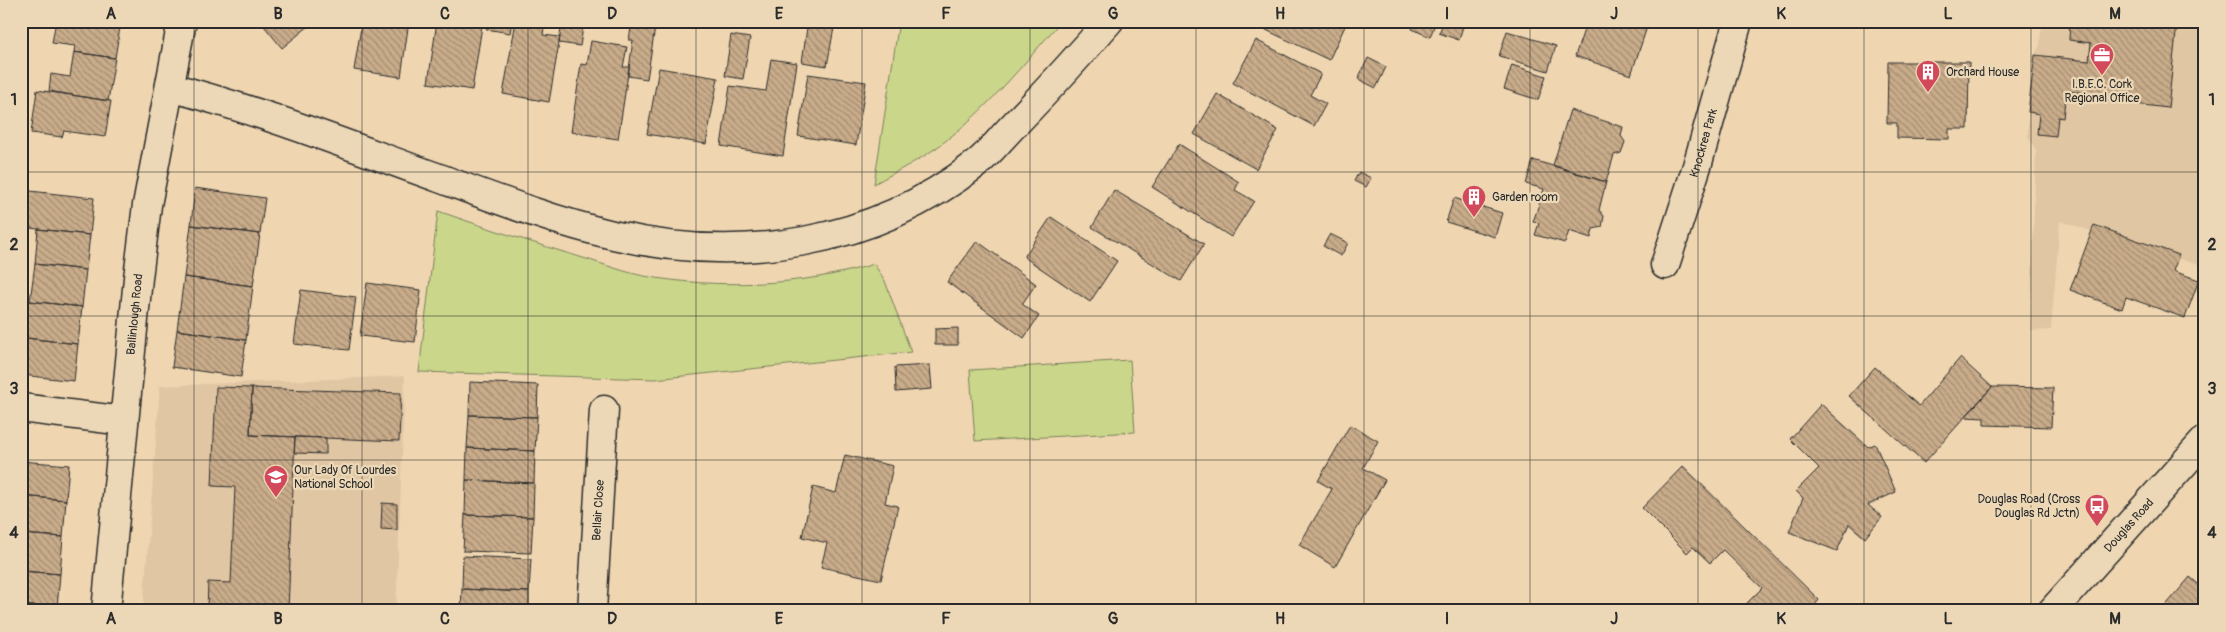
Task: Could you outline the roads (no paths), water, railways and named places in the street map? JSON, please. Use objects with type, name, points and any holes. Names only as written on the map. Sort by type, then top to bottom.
[{"type":"street","name":"Ballinlough Road","points":[[106,611],[147,205],[182,21]]},
{"type":"street","points":[[170,87],[245,108],[483,194],[613,235],[657,244],[766,248],[804,243],[856,230],[919,202],[978,163],[1065,72],[1109,21]]},
{"type":"street","name":"Knockrea Park","points":[[1665,264],[1697,166],[1738,21]]},
{"type":"street","points":[[21,408],[124,421]]},
{"type":"street","name":"Bellair Close","points":[[592,611],[604,410]]},
{"type":"street","name":"Douglas Road","points":[[2052,611],[2205,440]]},
{"type":"place","name":"I.B.E.C. Cork Regional Office","points":[[2102,76]]},
{"type":"place","name":"Orchard House","points":[[1928,93]]},
{"type":"place","name":"Garden room","points":[[1474,218]]},
{"type":"place","name":"Our Lady Of Lourdes National School","points":[[276,498]]},
{"type":"place","name":"Douglas Road (Cross Douglas Rd Jctn)","points":[[2097,527]]}]
